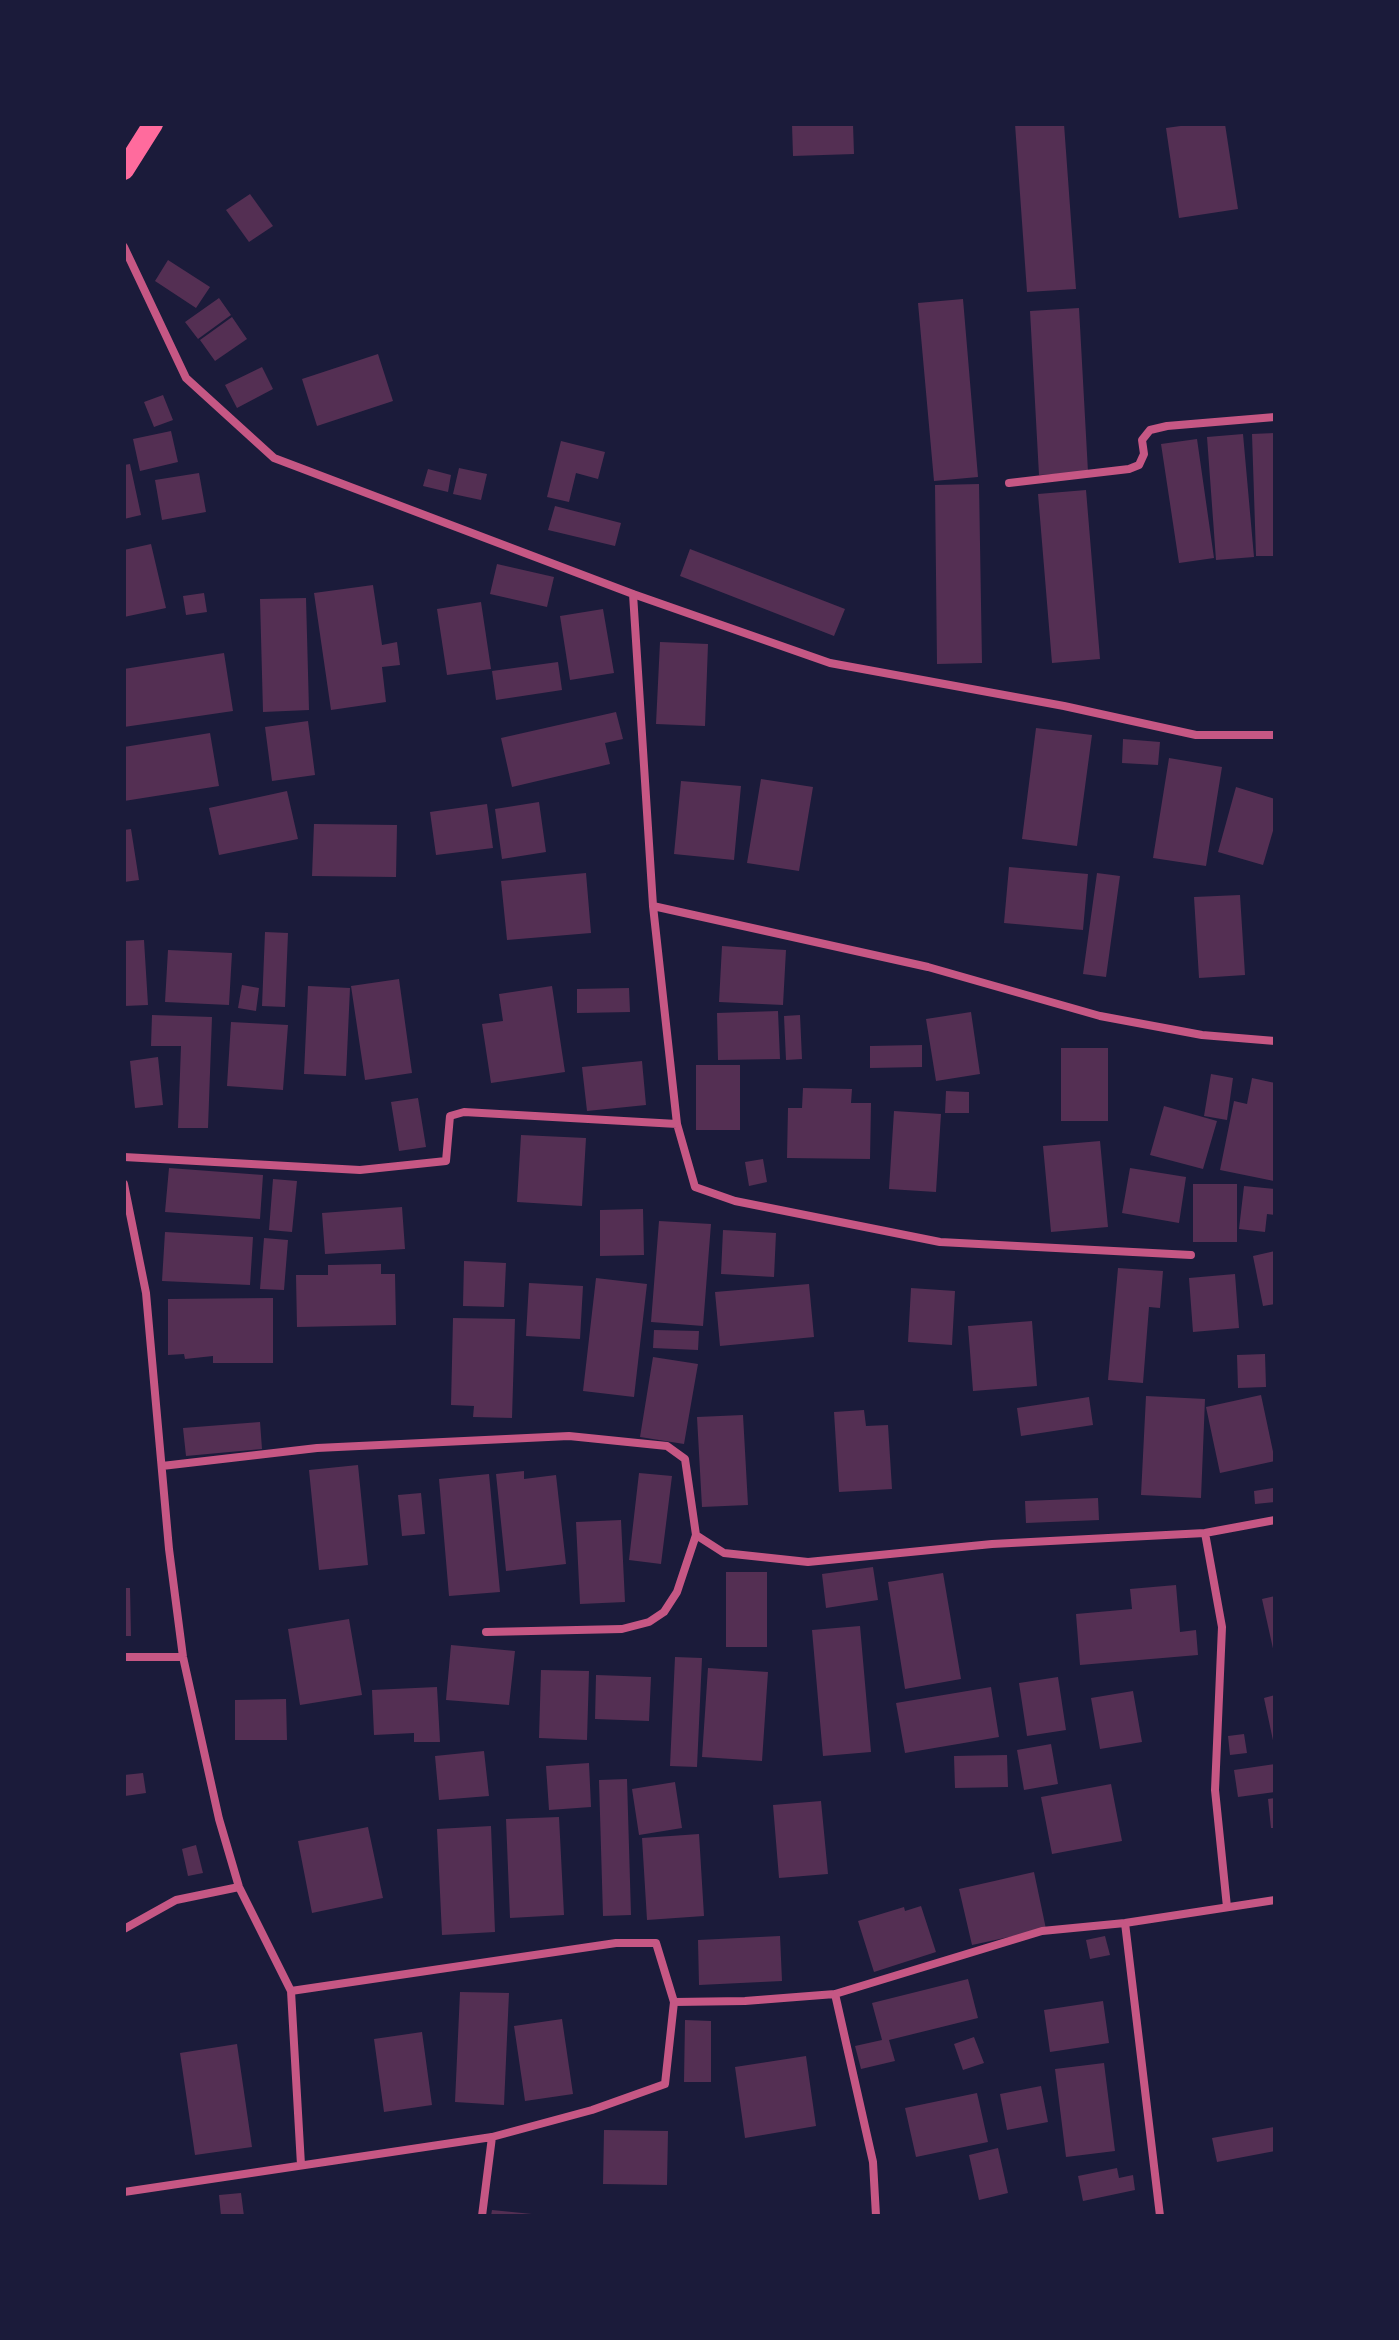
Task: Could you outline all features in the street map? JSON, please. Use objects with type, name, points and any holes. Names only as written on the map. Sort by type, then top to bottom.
[{"type":"main road","points":[[124,170],[153,124]]},
{"type":"street","points":[[124,247],[186,378],[274,458],[633,594],[830,663],[1064,706],[1196,735],[1275,735]]},
{"type":"street","points":[[1009,483],[1129,469],[1139,465],[1144,454],[1142,440],[1150,430],[1275,417]]},
{"type":"street","points":[[633,594],[653,906],[677,1124],[695,1187],[735,1201],[940,1242],[1191,1255]]},
{"type":"street","points":[[653,906],[928,967],[1100,1016],[1202,1035],[1275,1041]]},
{"type":"street","points":[[124,1157],[360,1170],[446,1161],[450,1116],[464,1112],[677,1124]]},
{"type":"street","points":[[124,1184],[146,1293],[183,1657],[219,1819],[239,1887],[291,1991],[301,2165]]},
{"type":"street","points":[[162,1466],[317,1448],[569,1436],[667,1446],[685,1459],[696,1535],[677,1592],[664,1612],[649,1622],[622,1629],[486,1632]]},
{"type":"street","points":[[696,1535],[724,1553],[808,1562],[992,1544],[1205,1533],[1275,1520]]},
{"type":"street","points":[[1205,1533],[1222,1627],[1215,1790],[1227,1907]]},
{"type":"street","points":[[124,1657],[183,1657]]},
{"type":"street","points":[[124,1929],[176,1900],[239,1887]]},
{"type":"street","points":[[674,2002],[745,2001],[835,1994],[1042,1931],[1125,1923],[1275,1900]]},
{"type":"street","points":[[1125,1923],[1160,2216]]},
{"type":"street","points":[[124,2192],[492,2137],[592,2110],[665,2084],[674,2002],[656,1943],[572,1947],[291,1991]]},
{"type":"street","points":[[835,1994],[873,2162],[876,2216]]},
{"type":"street","points":[[482,2216],[492,2137]]},
{"type":"building","points":[[792,124],[853,124],[854,154],[793,156]]},
{"type":"building","points":[[1015,124],[1064,124],[1076,289],[1027,292]]},
{"type":"building","points":[[1225,124],[1238,209],[1179,218],[1166,128]]},
{"type":"building","points":[[250,194],[273,226],[249,242],[226,210]]},
{"type":"building","points":[[168,260],[210,287],[196,308],[155,281]]},
{"type":"building","points":[[219,298],[231,315],[198,339],[185,322]]},
{"type":"building","points":[[963,299],[978,477],[934,481],[918,303]]},
{"type":"building","points":[[1079,308],[1088,472],[1039,475],[1030,311]]},
{"type":"building","points":[[232,317],[247,339],[215,361],[200,340]]},
{"type":"building","points":[[378,354],[393,401],[317,426],[302,379]]},
{"type":"building","points":[[262,367],[273,389],[237,408],[225,385]]},
{"type":"building","points":[[163,395],[173,420],[154,427],[144,402]]},
{"type":"building","points":[[171,431],[178,462],[140,471],[133,439]]},
{"type":"building","points":[[1275,433],[1275,556],[1256,556],[1252,434]]},
{"type":"building","points":[[1243,434],[1254,557],[1216,560],[1207,437]]},
{"type":"building","points":[[1197,439],[1214,558],[1179,563],[1161,444]]},
{"type":"building","points":[[561,441],[605,452],[598,479],[576,473],[569,502],[547,497]]},
{"type":"building","points":[[130,464],[141,515],[124,519],[124,465]]},
{"type":"building","points":[[459,468],[487,474],[481,500],[453,494]]},
{"type":"building","points":[[428,469],[451,475],[448,492],[423,486]]},
{"type":"building","points":[[199,473],[206,512],[162,520],[155,480]]},
{"type":"building","points":[[979,484],[982,663],[937,664],[935,485]]},
{"type":"building","points":[[1086,490],[1100,659],[1052,663],[1038,494]]},
{"type":"building","points":[[555,506],[621,523],[615,546],[548,530]]},
{"type":"building","points":[[151,544],[166,608],[124,617],[124,550]]},
{"type":"building","points":[[690,549],[845,609],[834,636],[680,576]]},
{"type":"building","points":[[497,564],[554,577],[547,607],[490,594]]},
{"type":"building","points":[[373,585],[382,645],[397,642],[400,665],[382,667],[386,702],[331,710],[314,593]]},
{"type":"building","points":[[204,593],[207,612],[186,615],[183,596]]},
{"type":"building","points":[[306,598],[309,710],[263,712],[260,599]]},
{"type":"building","points":[[481,602],[491,669],[447,675],[437,609]]},
{"type":"building","points":[[603,609],[614,673],[570,680],[560,616]]},
{"type":"building","points":[[660,642],[708,644],[705,726],[656,724]]},
{"type":"building","points":[[224,653],[233,711],[124,727],[124,669]]},
{"type":"building","points":[[558,662],[562,690],[496,700],[492,671]]},
{"type":"building","points":[[616,712],[623,739],[605,743],[610,764],[512,787],[501,738]]},
{"type":"building","points":[[308,721],[315,775],[272,781],[265,727]]},
{"type":"building","points":[[1036,728],[1092,735],[1077,846],[1022,839]]},
{"type":"building","points":[[210,733],[219,786],[124,801],[124,747]]},
{"type":"building","points":[[1123,739],[1160,742],[1158,765],[1122,763]]},
{"type":"building","points":[[1169,758],[1222,767],[1206,866],[1153,858]]},
{"type":"building","points":[[761,779],[813,787],[799,871],[747,863]]},
{"type":"building","points":[[681,781],[741,786],[734,860],[674,854]]},
{"type":"building","points":[[1236,787],[1275,799],[1275,824],[1263,865],[1218,852]]},
{"type":"building","points":[[287,791],[298,839],[219,855],[209,808]]},
{"type":"building","points":[[539,802],[546,852],[502,859],[495,809]]},
{"type":"building","points":[[487,804],[493,848],[436,855],[430,812]]},
{"type":"building","points":[[314,824],[397,825],[396,877],[312,876]]},
{"type":"building","points":[[131,829],[139,880],[124,882],[124,830]]},
{"type":"building","points":[[1009,867],[1088,874],[1083,930],[1004,923]]},
{"type":"building","points":[[586,873],[591,933],[507,940],[501,881]]},
{"type":"building","points":[[1097,873],[1120,876],[1106,977],[1083,974]]},
{"type":"building","points":[[1240,895],[1245,975],[1199,978],[1194,897]]},
{"type":"building","points":[[265,932],[288,933],[285,1007],[262,1006]]},
{"type":"building","points":[[144,940],[148,1005],[124,1006],[124,941]]},
{"type":"building","points":[[722,946],[786,950],[783,1005],[719,1002]]},
{"type":"building","points":[[168,950],[232,953],[229,1005],[165,1002]]},
{"type":"building","points":[[399,979],[412,1073],[365,1080],[351,986]]},
{"type":"building","points":[[242,985],[259,988],[256,1011],[238,1008]]},
{"type":"building","points":[[308,986],[350,988],[346,1076],[304,1074]]},
{"type":"building","points":[[552,986],[565,1072],[491,1083],[482,1024],[503,1021],[499,994]]},
{"type":"building","points":[[629,988],[630,1012],[577,1013],[577,989]]},
{"type":"building","points":[[778,1011],[780,1059],[718,1060],[717,1013]]},
{"type":"building","points":[[971,1012],[980,1074],[936,1081],[926,1019]]},
{"type":"building","points":[[152,1015],[212,1017],[208,1128],[178,1128],[181,1046],[151,1046]]},
{"type":"building","points":[[800,1015],[802,1059],[786,1060],[784,1016]]},
{"type":"building","points":[[231,1022],[288,1025],[283,1090],[227,1086]]},
{"type":"building","points":[[922,1045],[922,1067],[870,1068],[870,1046]]},
{"type":"building","points":[[1061,1048],[1108,1048],[1108,1121],[1061,1121]]},
{"type":"building","points":[[158,1057],[163,1105],[135,1108],[130,1061]]},
{"type":"building","points":[[642,1061],[646,1105],[587,1111],[582,1067]]},
{"type":"building","points":[[696,1065],[740,1065],[740,1130],[696,1130]]},
{"type":"building","points":[[1211,1074],[1233,1078],[1227,1120],[1204,1116]]},
{"type":"building","points":[[1252,1078],[1275,1083],[1274,1181],[1220,1170],[1234,1101],[1247,1104]]},
{"type":"building","points":[[803,1088],[852,1089],[851,1103],[871,1103],[870,1159],[787,1158],[788,1108],[802,1108]]},
{"type":"building","points":[[946,1091],[969,1092],[969,1113],[945,1113]]},
{"type":"building","points":[[418,1098],[426,1147],[399,1151],[391,1102]]},
{"type":"building","points":[[1164,1106],[1217,1121],[1203,1169],[1150,1155]]},
{"type":"building","points":[[894,1111],[941,1114],[936,1192],[889,1189]]},
{"type":"building","points":[[521,1135],[586,1138],[582,1206],[517,1202]]},
{"type":"building","points":[[1100,1141],[1108,1227],[1051,1232],[1043,1146]]},
{"type":"building","points":[[763,1159],[767,1182],[749,1186],[745,1162]]},
{"type":"building","points":[[169,1168],[263,1175],[260,1219],[165,1212]]},
{"type":"building","points":[[1130,1168],[1186,1177],[1179,1223],[1122,1213]]},
{"type":"building","points":[[273,1179],[297,1181],[292,1232],[269,1230]]},
{"type":"building","points":[[1193,1184],[1237,1184],[1237,1242],[1193,1242]]},
{"type":"building","points":[[1244,1186],[1275,1189],[1275,1215],[1267,1214],[1265,1232],[1239,1229]]},
{"type":"building","points":[[402,1207],[405,1249],[325,1254],[322,1213]]},
{"type":"building","points":[[643,1209],[644,1255],[600,1256],[600,1210]]},
{"type":"building","points":[[659,1221],[711,1224],[703,1326],[651,1322]]},
{"type":"building","points":[[723,1230],[776,1233],[774,1277],[721,1274]]},
{"type":"building","points":[[165,1232],[253,1237],[250,1285],[162,1281]]},
{"type":"building","points":[[264,1238],[288,1240],[284,1290],[260,1289]]},
{"type":"building","points":[[1275,1251],[1275,1304],[1263,1306],[1253,1256]]},
{"type":"building","points":[[464,1261],[506,1263],[504,1307],[463,1306]]},
{"type":"building","points":[[381,1264],[381,1274],[395,1274],[396,1325],[297,1327],[296,1275],[328,1275],[328,1265]]},
{"type":"building","points":[[1118,1268],[1163,1271],[1160,1308],[1149,1307],[1143,1383],[1108,1380]]},
{"type":"building","points":[[1235,1274],[1239,1328],[1193,1332],[1189,1278]]},
{"type":"building","points":[[596,1278],[647,1284],[634,1397],[583,1391]]},
{"type":"building","points":[[529,1283],[583,1286],[580,1339],[526,1336]]},
{"type":"building","points":[[809,1284],[814,1337],[720,1346],[715,1292]]},
{"type":"building","points":[[911,1288],[955,1291],[952,1345],[908,1342]]},
{"type":"building","points":[[273,1298],[273,1363],[213,1363],[213,1356],[185,1359],[184,1354],[168,1355],[168,1299]]},
{"type":"building","points":[[453,1318],[515,1319],[512,1418],[473,1417],[474,1406],[451,1405]]},
{"type":"building","points":[[1032,1321],[1037,1386],[973,1391],[968,1326]]},
{"type":"building","points":[[654,1330],[699,1331],[698,1350],[653,1348]]},
{"type":"building","points":[[1265,1354],[1266,1387],[1238,1388],[1237,1355]]},
{"type":"building","points":[[653,1357],[698,1364],[684,1444],[640,1437]]},
{"type":"building","points":[[1261,1395],[1275,1461],[1220,1473],[1206,1407]]},
{"type":"building","points":[[1146,1396],[1205,1399],[1201,1498],[1141,1495]]},
{"type":"building","points":[[1089,1397],[1093,1425],[1021,1436],[1017,1408]]},
{"type":"building","points":[[864,1410],[866,1426],[888,1425],[892,1489],[839,1492],[834,1412]]},
{"type":"building","points":[[743,1415],[748,1505],[702,1507],[697,1417]]},
{"type":"building","points":[[260,1422],[262,1449],[186,1456],[183,1428]]},
{"type":"building","points":[[358,1465],[368,1565],[319,1570],[309,1470]]},
{"type":"building","points":[[524,1471],[524,1479],[556,1475],[566,1564],[506,1571],[496,1474]]},
{"type":"building","points":[[639,1473],[672,1476],[661,1564],[629,1560]]},
{"type":"building","points":[[489,1474],[500,1592],[449,1596],[439,1479]]},
{"type":"building","points":[[1273,1488],[1275,1502],[1255,1504],[1254,1491]]},
{"type":"building","points":[[421,1493],[425,1534],[402,1536],[398,1495]]},
{"type":"building","points":[[1098,1498],[1099,1520],[1026,1523],[1025,1501]]},
{"type":"building","points":[[621,1520],[625,1602],[580,1604],[576,1522]]},
{"type":"building","points":[[873,1567],[878,1600],[826,1608],[822,1574]]},
{"type":"building","points":[[726,1572],[767,1572],[767,1647],[726,1647]]},
{"type":"building","points":[[943,1573],[961,1679],[905,1689],[888,1582]]},
{"type":"building","points":[[1176,1585],[1180,1632],[1196,1630],[1198,1655],[1080,1665],[1076,1614],[1132,1609],[1130,1589]]},
{"type":"building","points":[[124,1588],[130,1588],[131,1636],[124,1636]]},
{"type":"building","points":[[1275,1596],[1275,1653],[1274,1653],[1262,1599]]},
{"type":"building","points":[[349,1619],[362,1695],[300,1705],[288,1629]]},
{"type":"building","points":[[860,1626],[871,1752],[823,1756],[812,1630]]},
{"type":"building","points":[[451,1645],[515,1651],[509,1705],[446,1700]]},
{"type":"building","points":[[675,1657],[702,1658],[697,1767],[670,1766]]},
{"type":"building","points":[[708,1668],[768,1672],[762,1761],[702,1757]]},
{"type":"building","points":[[541,1670],[589,1671],[587,1740],[539,1738]]},
{"type":"building","points":[[596,1675],[651,1677],[649,1721],[595,1719]]},
{"type":"building","points":[[1058,1677],[1066,1730],[1027,1736],[1019,1683]]},
{"type":"building","points":[[437,1687],[440,1742],[414,1742],[414,1733],[374,1735],[372,1690]]},
{"type":"building","points":[[991,1687],[999,1737],[905,1753],[896,1703]]},
{"type":"building","points":[[1133,1691],[1142,1742],[1100,1749],[1091,1698]]},
{"type":"building","points":[[1275,1695],[1275,1745],[1274,1745],[1264,1698]]},
{"type":"building","points":[[286,1699],[287,1740],[235,1740],[235,1700]]},
{"type":"building","points":[[1244,1734],[1247,1753],[1230,1755],[1228,1736]]},
{"type":"building","points":[[1051,1744],[1058,1784],[1024,1790],[1017,1750]]},
{"type":"building","points":[[484,1751],[489,1796],[439,1800],[435,1756]]},
{"type":"building","points":[[1007,1755],[1008,1787],[955,1788],[954,1756]]},
{"type":"building","points":[[589,1763],[591,1807],[549,1810],[546,1766]]},
{"type":"building","points":[[1275,1764],[1275,1792],[1238,1797],[1234,1770]]},
{"type":"building","points":[[143,1773],[146,1793],[125,1796],[124,1775]]},
{"type":"building","points":[[627,1779],[631,1915],[603,1916],[599,1780]]},
{"type":"building","points":[[675,1782],[682,1828],[639,1835],[632,1789]]},
{"type":"building","points":[[1111,1784],[1122,1841],[1052,1854],[1041,1797]]},
{"type":"building","points":[[1275,1798],[1275,1828],[1271,1828],[1268,1799]]},
{"type":"building","points":[[821,1801],[828,1874],[779,1878],[773,1805]]},
{"type":"building","points":[[559,1817],[564,1915],[510,1918],[506,1819]]},
{"type":"building","points":[[491,1826],[495,1932],[442,1935],[437,1829]]},
{"type":"building","points":[[368,1827],[383,1898],[312,1913],[298,1841]]},
{"type":"building","points":[[699,1834],[704,1916],[647,1920],[642,1838]]},
{"type":"building","points":[[196,1845],[203,1873],[188,1876],[182,1849]]},
{"type":"building","points":[[1034,1872],[1046,1929],[972,1945],[959,1889]]},
{"type":"building","points":[[921,1906],[936,1952],[874,1972],[858,1921],[904,1907],[905,1911]]},
{"type":"building","points":[[780,1936],[782,1981],[699,1985],[698,1940]]},
{"type":"building","points":[[1105,1936],[1110,1955],[1090,1959],[1086,1940]]},
{"type":"building","points":[[968,1979],[978,2018],[889,2040],[895,2061],[861,2069],[855,2046],[882,2040],[872,2003]]},
{"type":"building","points":[[460,1992],[509,1993],[504,2105],[455,2102]]},
{"type":"building","points":[[1103,2001],[1109,2043],[1050,2052],[1044,2010]]},
{"type":"building","points":[[562,2019],[573,2094],[525,2101],[514,2026]]},
{"type":"building","points":[[685,2020],[711,2021],[711,2082],[684,2082]]},
{"type":"building","points":[[422,2032],[432,2105],[384,2112],[374,2039]]},
{"type":"building","points":[[974,2037],[984,2063],[963,2070],[954,2044]]},
{"type":"building","points":[[237,2044],[252,2147],[195,2155],[180,2053]]},
{"type":"building","points":[[806,2056],[816,2126],[745,2138],[735,2067]]},
{"type":"building","points":[[1104,2063],[1115,2151],[1066,2157],[1055,2069]]},
{"type":"building","points":[[1041,2086],[1048,2122],[1007,2130],[1000,2094]]},
{"type":"building","points":[[977,2093],[988,2142],[916,2157],[905,2108]]},
{"type":"building","points":[[1274,2127],[1275,2151],[1217,2162],[1212,2138]]},
{"type":"building","points":[[604,2130],[668,2131],[667,2185],[603,2184]]},
{"type":"building","points":[[998,2148],[1008,2193],[979,2200],[969,2155]]},
{"type":"building","points":[[1117,2168],[1119,2178],[1133,2175],[1135,2190],[1083,2201],[1078,2176]]},
{"type":"building","points":[[241,2193],[244,2216],[221,2216],[219,2195]]},
{"type":"building","points":[[492,2210],[532,2214],[532,2216],[491,2216]]}]
